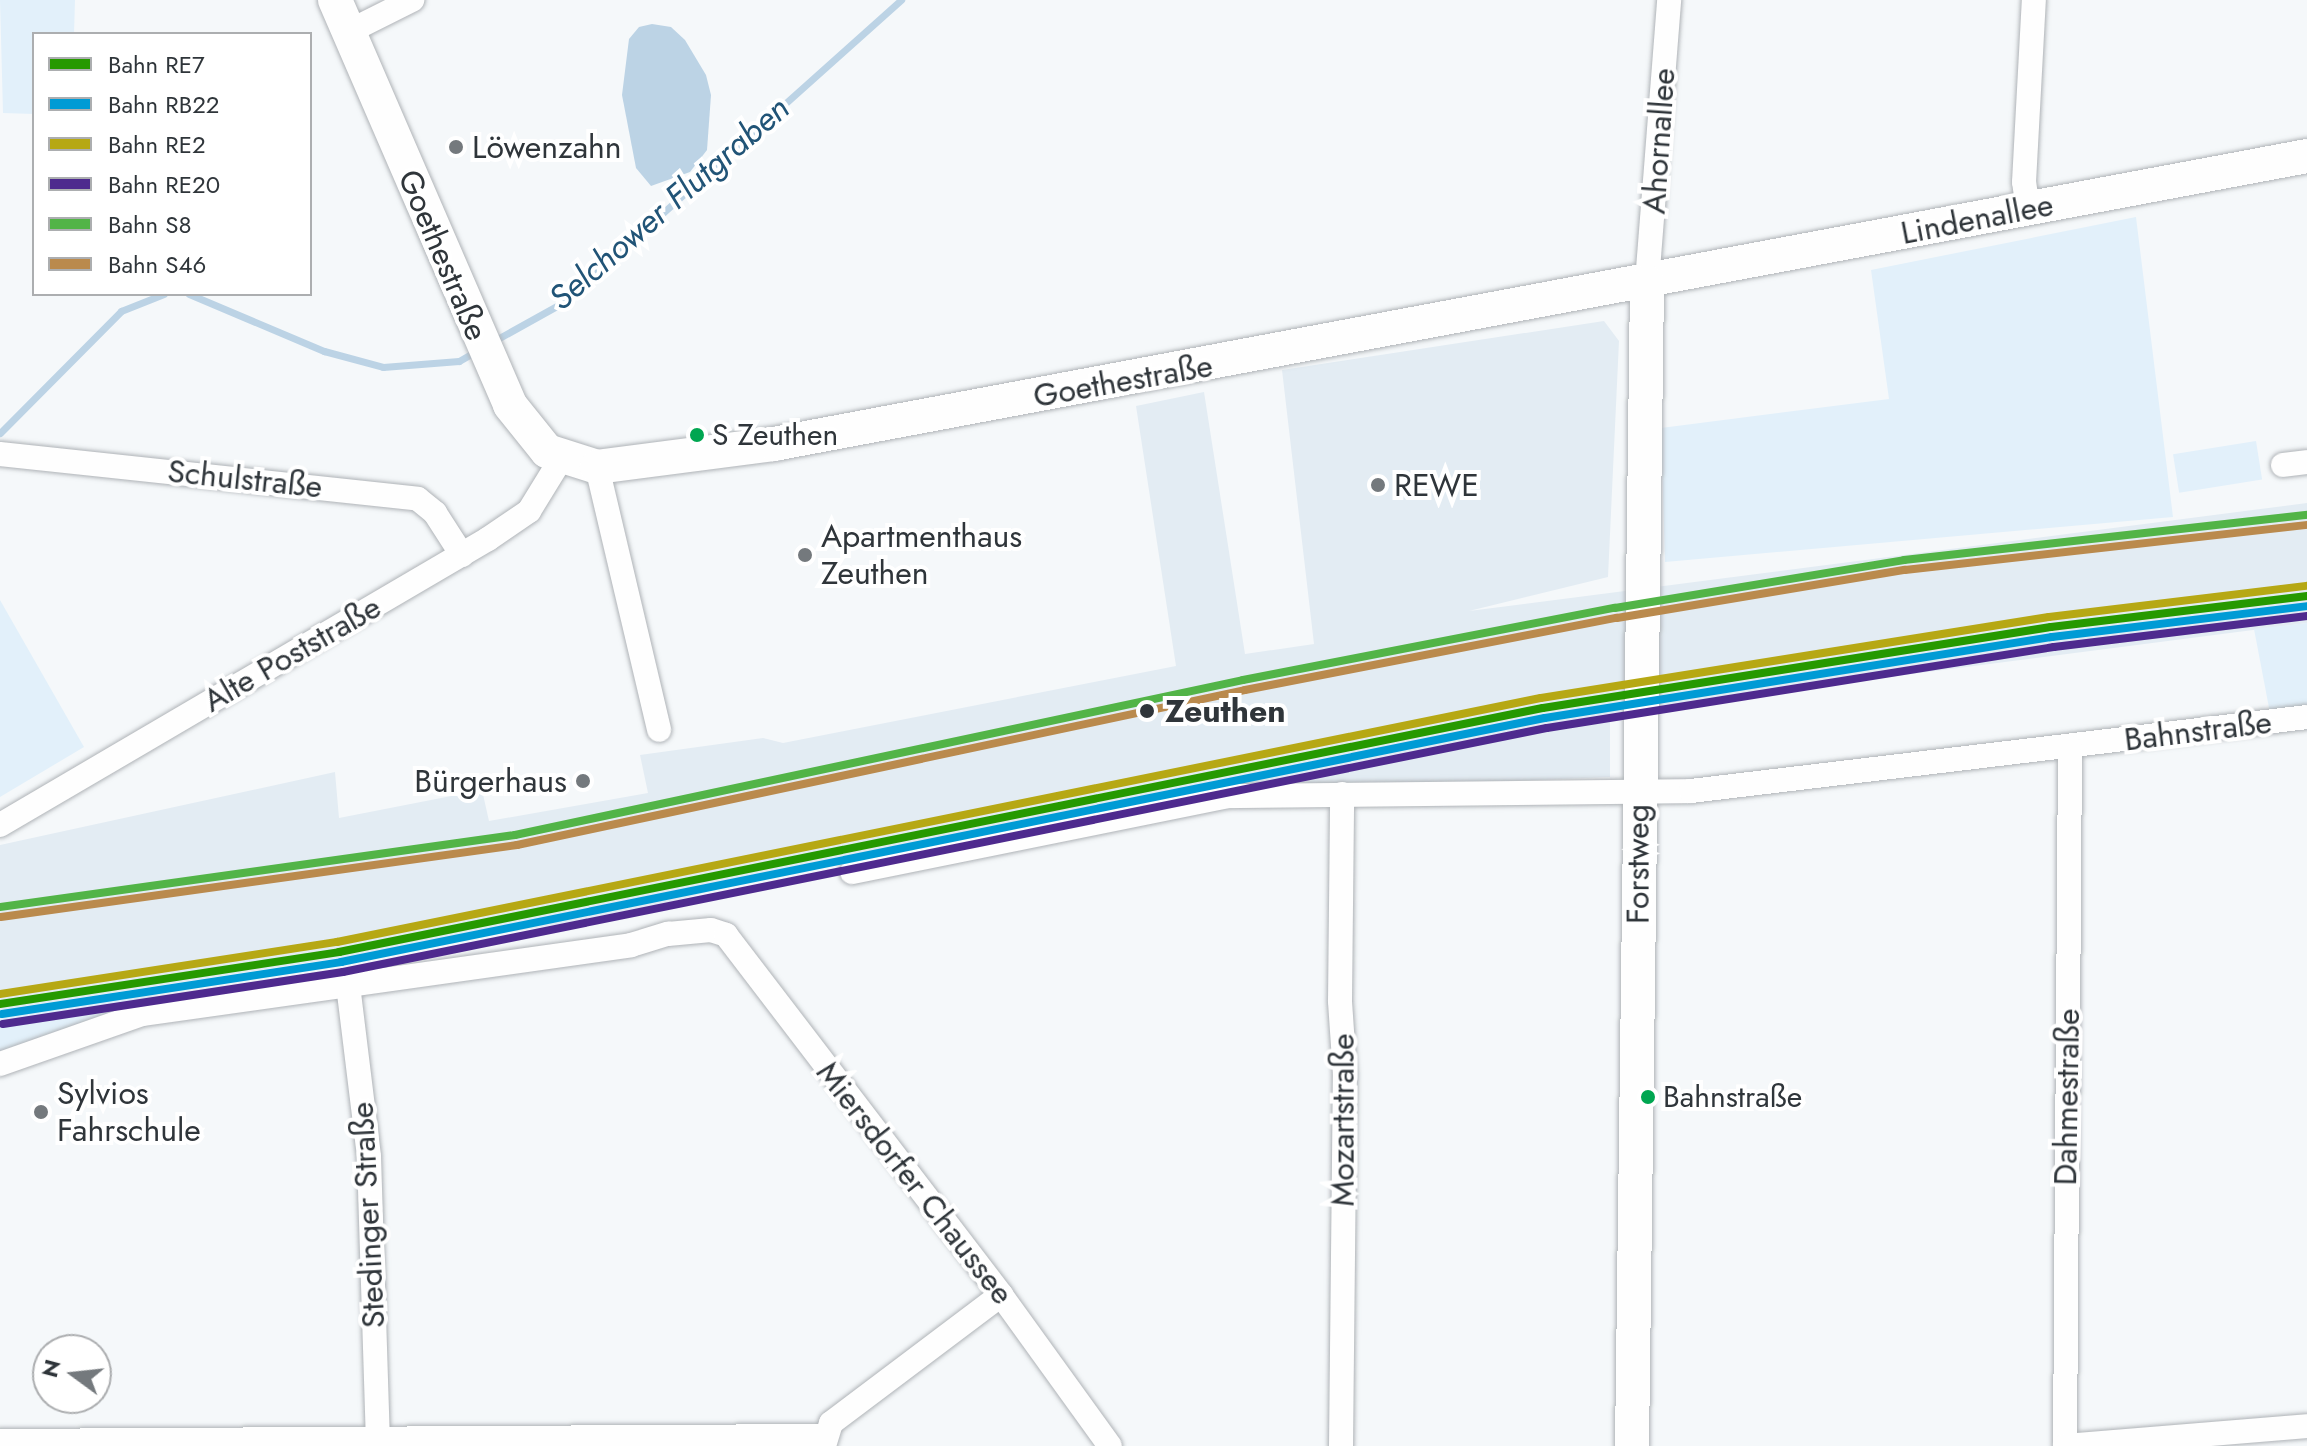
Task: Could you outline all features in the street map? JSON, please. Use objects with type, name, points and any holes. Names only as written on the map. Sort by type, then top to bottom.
[{"type":"main road","name":"Goethestraße","points":[[335,0],[490,363],[520,422],[535,442],[561,459],[597,467],[754,448],[1647,282]]},
{"type":"main road","name":"Lindenallee","points":[[1647,282],[2307,156]]},
{"type":"main road","name":"Forstweg","points":[[1632,1446],[1638,790],[1647,282]]},
{"type":"street","points":[[348,32],[412,0]]},
{"type":"street","name":"Ahornallee","points":[[1647,282],[1669,0]]},
{"type":"street","points":[[2028,210],[2024,182],[2034,0]]},
{"type":"street","name":"Schulstraße","points":[[0,454],[418,499],[435,513],[462,555]]},
{"type":"street","name":"Alte Poststraße","points":[[0,825],[462,555],[529,511],[561,459]]},
{"type":"street","points":[[597,467],[659,730]]},
{"type":"street","name":"Bahnstraße","points":[[852,872],[1206,799],[1342,794],[1691,791],[2070,748],[2307,717]]},
{"type":"street","name":"Dahmestraße","points":[[2065,1446],[2070,748]]},
{"type":"street","name":"Mozartstraße","points":[[1341,1446],[1345,1075],[1340,1001],[1342,794]]},
{"type":"street","name":"Miersdorfer Chaussee","points":[[348,985],[711,930],[726,935],[1001,1295],[1110,1446]]},
{"type":"street","points":[[0,1064],[142,1014],[348,985]]},
{"type":"street","name":"Stedinger Straße","points":[[348,985],[369,1157],[378,1442]]},
{"type":"street","points":[[0,1441],[824,1441],[831,1423],[1001,1295]]},
{"type":"street","points":[[2065,1446],[2307,1426]]},
{"type":"shaded area","points":[[0,0],[75,0],[74,32],[32,32],[32,114],[3,113]]},
{"type":"shaded area","points":[[2136,217],[2173,517],[1665,562],[1661,428],[1889,399],[1871,270]]},
{"type":"shaded area","points":[[1604,321],[1619,341],[1608,577],[1469,611],[2307,503],[2307,623],[1741,696],[1610,720],[1610,777],[1208,793],[745,881],[633,913],[0,1010],[0,845],[335,772],[339,818],[482,790],[489,821],[648,793],[640,755],[763,738],[783,743],[1176,666],[1136,406],[1204,392],[1245,654],[1314,644],[1282,370]]},
{"type":"shaded area","points":[[2256,441],[2262,480],[2179,493],[2173,454]]},
{"type":"shaded area","points":[[0,600],[84,747],[0,797]]},
{"type":"shaded area","points":[[2307,623],[2307,708],[2270,713],[2254,629]]},
{"type":"shaded area","points":[[174,986],[140,1003],[0,1053],[0,1010]]},
{"type":"water","points":[[652,24],[671,27],[685,40],[706,75],[711,95],[707,150],[690,172],[651,186],[636,168],[622,95],[629,39],[639,27]]},
{"type":"waterway","name":"Selchower Flutgraben","points":[[492,342],[562,303],[901,0]]},
{"type":"waterway","name":"Selchower Flutgraben","points":[[0,433],[121,311],[159,296]]},
{"type":"waterway","name":"Selchower Flutgraben","points":[[194,296],[324,351],[383,367],[459,361],[478,350]]},
{"type":"rail line","name":"S8","points":[[0,907],[515,835],[1243,680],[1615,608],[1904,560],[2307,515]]},
{"type":"rail line","name":"S46","points":[[1,917],[517,845],[1245,690],[1617,618],[1905,570],[2307,525]]},
{"type":"rail line","name":"RE2","points":[[0,994],[337,942],[1541,698],[2049,617],[2306,586]]},
{"type":"rail line","name":"RE7","points":[[0,1004],[339,952],[1543,708],[2051,627],[2307,596]]},
{"type":"rail line","name":"RB22","points":[[2,1014],[341,962],[1545,718],[2052,637],[2307,606]]},
{"type":"rail line","name":"RE20","points":[[3,1024],[343,972],[1547,728],[2054,647],[2307,616]]},
{"type":"place","name":"Löwenzahn","points":[[456,147]]},
{"type":"place","name":"S Zeuthen","points":[[697,435]]},
{"type":"place","name":"REWE","points":[[1378,485]]},
{"type":"place","name":"Apartmenthaus Zeuthen","points":[[805,555]]},
{"type":"place","name":"Zeuthen","points":[[1147,711]]},
{"type":"place","name":"Bürgerhaus","points":[[583,781]]},
{"type":"place","name":"Bahnstraße","points":[[1648,1097]]},
{"type":"place","name":"Sylvios Fahrschule","points":[[41,1112]]}]
